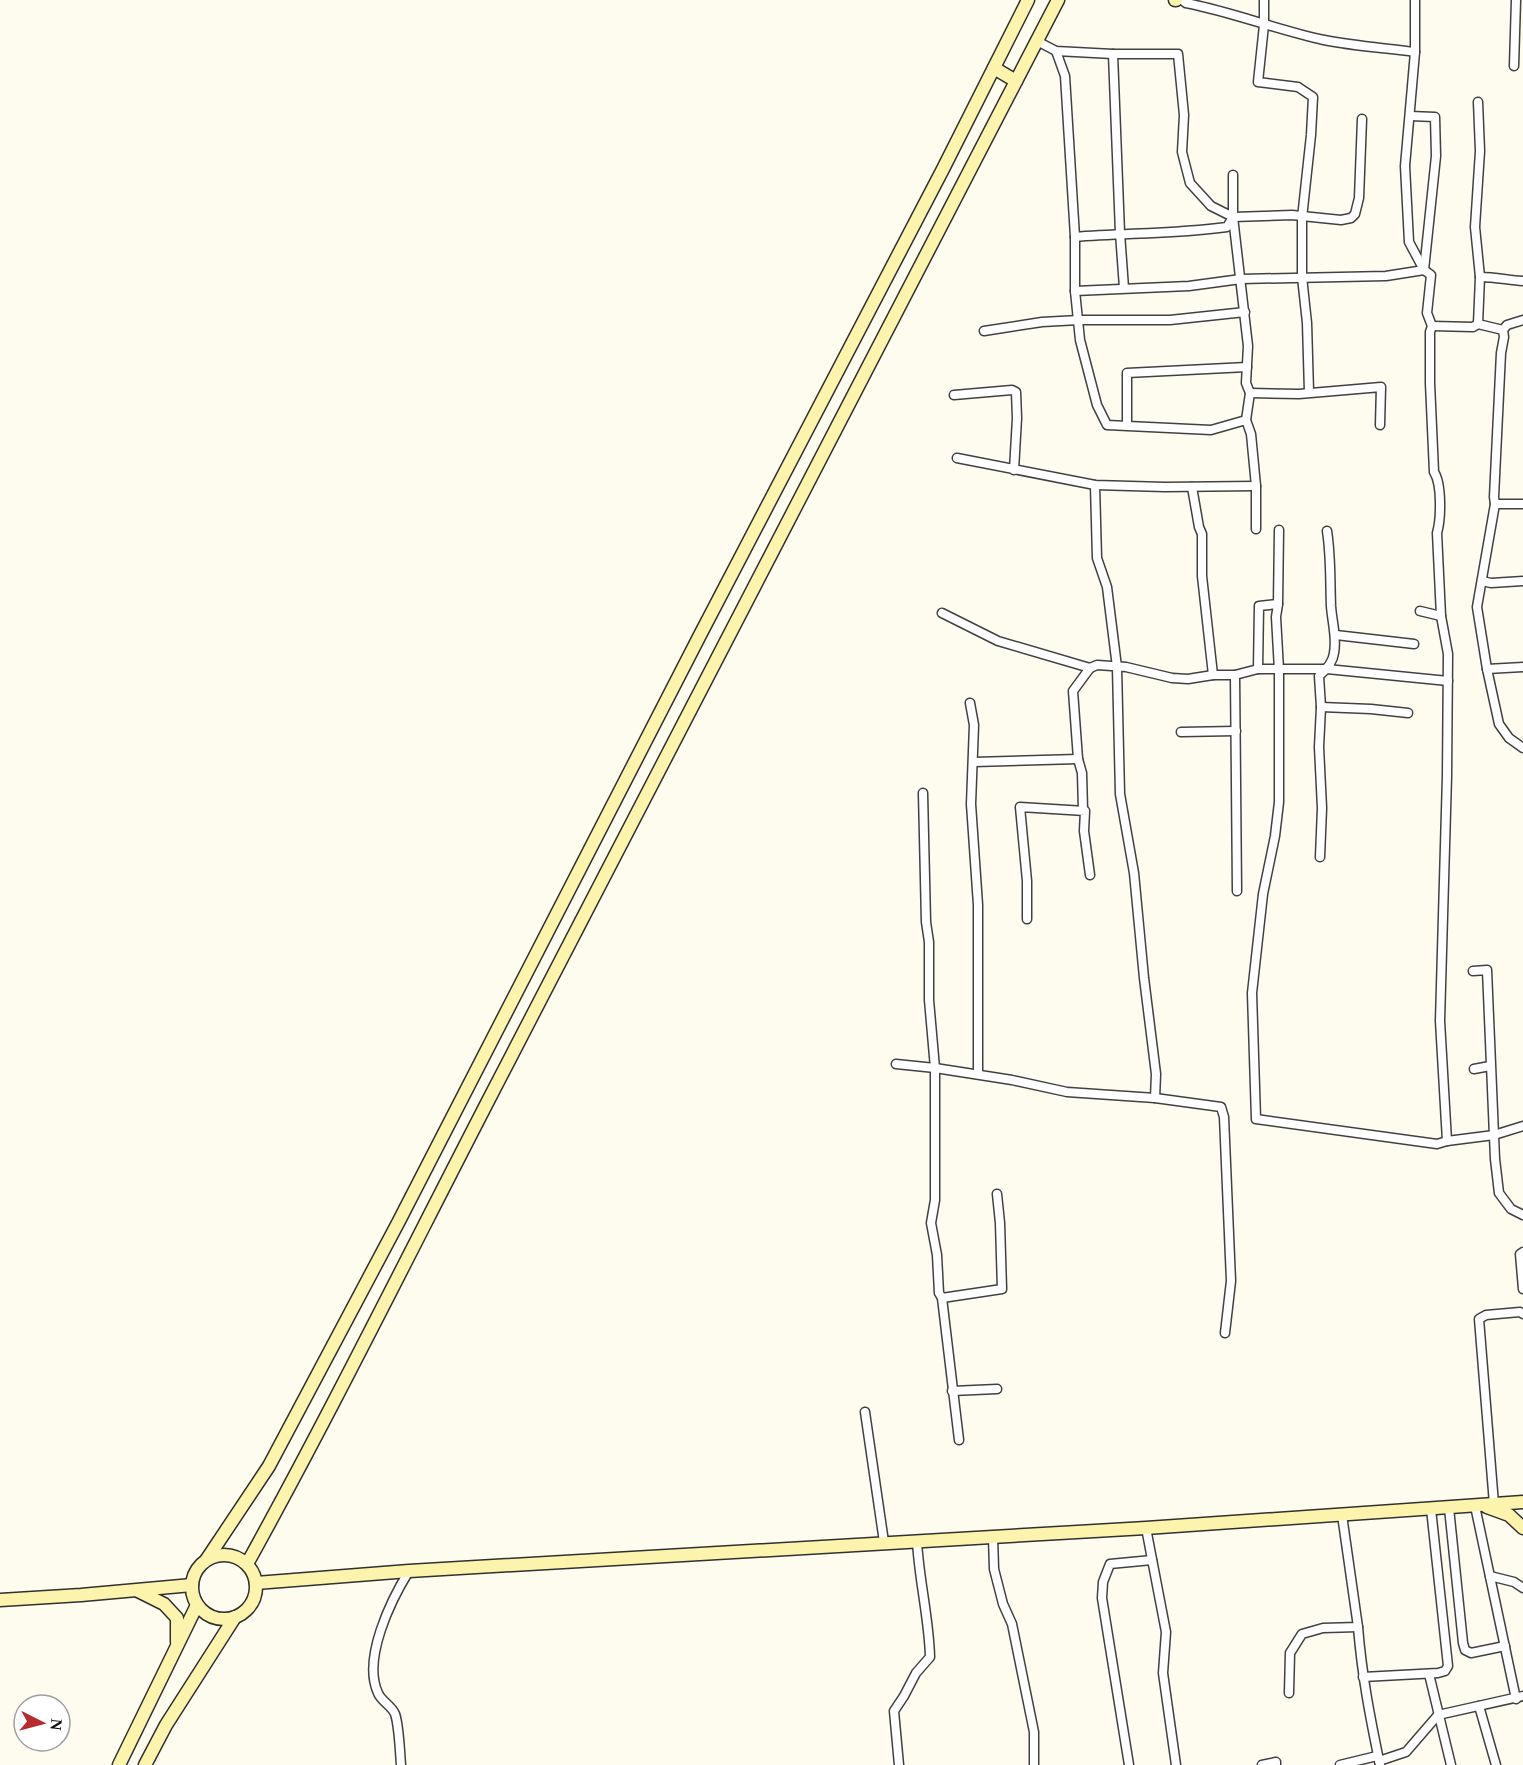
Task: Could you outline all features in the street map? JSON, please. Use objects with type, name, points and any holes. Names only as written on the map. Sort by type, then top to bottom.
[{"type":"street","points":[[207,1559],[217,1555],[228,1555],[247,1564],[256,1583],[251,1604],[244,1612],[224,1619],[214,1618],[204,1613],[193,1596],[194,1575],[269,1466],[399,1221],[1028,0]]},
{"type":"street","points":[[247,1564],[377,1321],[488,1101],[1058,0]]},
{"type":"street","points":[[1182,0],[1186,3],[1216,8],[1264,25],[1325,40],[1415,52]]},
{"type":"street","points":[[1264,0],[1264,25],[1258,82],[1298,87],[1313,97],[1302,218],[1302,277],[1307,323],[1309,392]]},
{"type":"street","points":[[1415,0],[1415,52],[1405,165],[1409,242],[1424,270],[1431,275],[1427,314],[1432,326],[1430,383],[1434,472],[1438,479],[1439,525],[1437,533],[1442,616],[1448,654],[1440,1021],[1447,1140]]},
{"type":"street","points":[[1514,66],[1516,0]]},
{"type":"street","points":[[1037,41],[1056,51],[1178,54],[1184,115],[1182,152],[1190,183],[1211,206],[1233,217],[1292,215],[1302,218],[1341,220],[1351,218],[1355,214],[1359,198],[1362,119]]},
{"type":"street","points":[[1056,51],[1065,76],[1075,237],[1075,291],[1080,340],[1098,405],[1107,425],[1211,430],[1246,420]]},
{"type":"street","points":[[1113,54],[1124,288]]},
{"type":"street","points":[[994,68],[1016,81]]},
{"type":"street","points":[[1478,102],[1480,151],[1475,227],[1480,277],[1478,324]]},
{"type":"street","points":[[1410,116],[1435,117],[1436,156],[1424,270]]},
{"type":"street","points":[[1233,175],[1233,217],[1248,346],[1246,383],[1250,393],[1246,420],[1251,434],[1256,486],[1256,529]]},
{"type":"street","points":[[1075,237],[1188,232],[1227,227],[1233,217]]},
{"type":"street","points":[[1075,291],[1189,286],[1240,279],[1386,276],[1424,270]]},
{"type":"street","points":[[1480,277],[1501,277],[1507,280],[1523,281]]},
{"type":"street","points":[[984,331],[1042,322],[1170,320],[1245,312]]},
{"type":"street","points":[[1503,330],[1508,325],[1523,320]]},
{"type":"street","points":[[1432,326],[1473,327],[1478,324],[1503,330]]},
{"type":"street","points":[[1503,330],[1495,504],[1477,607],[1499,724],[1509,738],[1523,748]]},
{"type":"street","points":[[1126,425],[1127,374],[1247,366]]},
{"type":"street","points":[[1250,393],[1299,394],[1381,387],[1380,424]]},
{"type":"street","points":[[954,395],[1012,390],[1016,392],[1014,470]]},
{"type":"street","points":[[957,458],[1095,485],[1256,486]]},
{"type":"street","points":[[1095,485],[1097,558],[1107,587],[1117,667],[1120,794],[1134,873],[1143,978],[1156,1074],[1155,1098]]},
{"type":"street","points":[[1192,487],[1198,527],[1202,534],[1202,576],[1213,675]]},
{"type":"street","points":[[1495,504],[1523,504]]},
{"type":"street","points":[[1279,530],[1276,617],[1279,670],[1279,802],[1275,836],[1263,894],[1252,993],[1256,1119],[1437,1144],[1447,1140],[1494,1135],[1523,1126]]},
{"type":"street","points":[[1320,857],[1322,808],[1319,676],[1327,669],[1334,656],[1335,635],[1331,555],[1327,531]]},
{"type":"street","points":[[1482,581],[1491,583],[1523,581]]},
{"type":"street","points":[[1258,669],[1259,606],[1278,604]]},
{"type":"street","points":[[1420,611],[1442,616]]},
{"type":"street","points":[[942,613],[998,641],[1090,668]]},
{"type":"street","points":[[1335,635],[1414,644]]},
{"type":"street","points":[[1090,875],[1084,831],[1085,811],[1083,810],[1082,773],[1078,759],[1074,691],[1090,668],[1097,665],[1126,667],[1172,678],[1188,679],[1213,675],[1235,675],[1258,669],[1327,669],[1448,681]]},
{"type":"street","points":[[1487,669],[1523,667]]},
{"type":"street","points":[[1235,675],[1237,891]]},
{"type":"street","points":[[970,703],[974,725],[971,804],[978,905],[978,1074]]},
{"type":"street","points":[[1321,707],[1408,713]]},
{"type":"street","points":[[1181,732],[1236,731]]},
{"type":"street","points":[[974,762],[1078,759]]},
{"type":"street","points":[[923,794],[929,1000],[935,1068],[935,1200],[931,1223],[937,1255],[939,1293],[942,1298],[959,1440]]},
{"type":"street","points":[[1027,919],[1027,881],[1020,807],[1083,810]]},
{"type":"street","points":[[1473,971],[1487,970],[1494,1135],[1499,1193],[1511,1209],[1523,1215]]},
{"type":"street","points":[[896,1064],[978,1074],[1066,1092],[1155,1098],[1221,1107],[1224,1117],[1231,1281],[1225,1333]]},
{"type":"street","points":[[1474,1069],[1491,1066]]},
{"type":"street","points":[[942,1298],[1002,1289],[997,1194]]},
{"type":"street","points":[[1523,1252],[1520,1254],[1523,1289]]},
{"type":"street","points":[[1494,1504],[1479,1319],[1486,1315],[1520,1312],[1523,1314]]},
{"type":"street","points":[[952,1391],[997,1389]]},
{"type":"street","points":[[865,1412],[884,1542]]},
{"type":"street","points":[[256,1583],[409,1571],[1146,1528],[1523,1502]]},
{"type":"street","points":[[1478,1506],[1509,1515],[1523,1528]]},
{"type":"street","points":[[1340,1765],[1378,1761],[1406,1752],[1438,1715],[1520,1698],[1505,1646],[1478,1506]]},
{"type":"street","points":[[1449,1508],[1462,1643],[1465,1650],[1472,1653],[1505,1646]]},
{"type":"street","points":[[1363,1677],[1429,1674],[1445,1671],[1448,1666],[1431,1509]]},
{"type":"street","points":[[1342,1515],[1363,1677],[1378,1761]]},
{"type":"street","points":[[1146,1528],[1166,1632],[1163,1673],[1176,1765]]},
{"type":"street","points":[[993,1537],[994,1569],[1003,1604],[1012,1624],[1034,1732],[1034,1765]]},
{"type":"street","points":[[899,1765],[894,1711],[916,1673],[930,1657],[918,1571],[917,1541]]},
{"type":"street","points":[[1129,1765],[1102,1598],[1103,1582],[1110,1564],[1152,1560]]},
{"type":"street","points":[[401,1765],[395,1714],[378,1693],[373,1668],[379,1638],[395,1593],[409,1571]]},
{"type":"street","points":[[1490,1576],[1514,1582],[1523,1588]]},
{"type":"street","points":[[0,1600],[192,1585]]},
{"type":"street","points":[[137,1590],[164,1604],[177,1618],[177,1647]]},
{"type":"street","points":[[118,1765],[197,1605]]},
{"type":"street","points":[[145,1765],[166,1725],[235,1617]]},
{"type":"street","points":[[1289,1692],[1290,1653],[1302,1634],[1323,1628],[1358,1627]]},
{"type":"street","points":[[1429,1674],[1451,1765]]},
{"type":"street","points":[[1479,1706],[1496,1765]]},
{"type":"street","points":[[1262,1765],[1276,1762],[1276,1765]]}]
